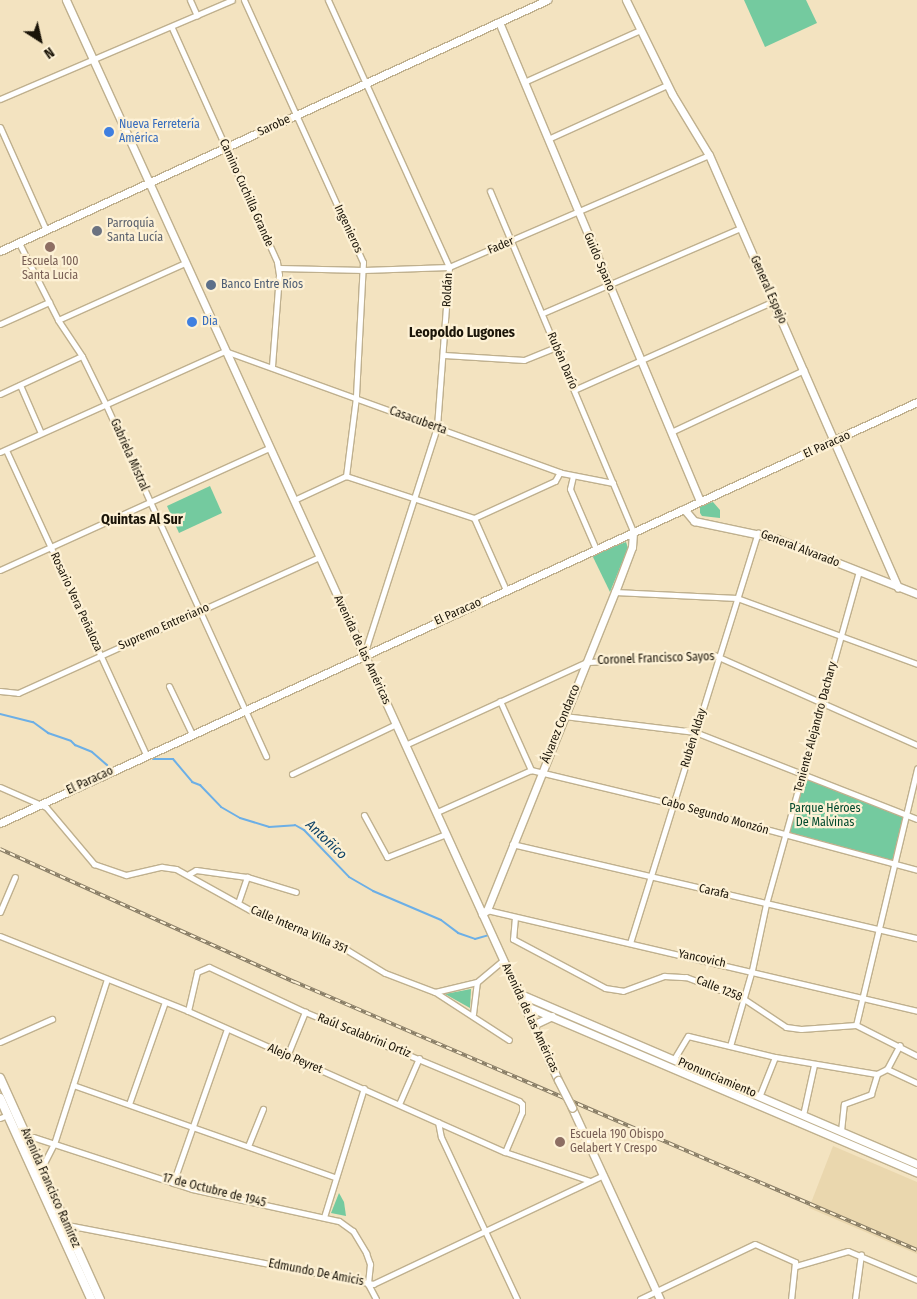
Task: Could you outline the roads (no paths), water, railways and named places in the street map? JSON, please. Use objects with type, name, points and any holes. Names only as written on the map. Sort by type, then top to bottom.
[{"type":"main road","name":"Avenida de las Américas","points":[[66,0],[405,745],[484,912],[518,993],[660,1299]]},
{"type":"main road","name":"Sarobe","points":[[0,251],[547,0]]},
{"type":"main road","name":"General Espejo","points":[[626,0],[667,85],[709,155],[772,302],[837,441],[898,586]]},
{"type":"main road","name":"Guido Spano","points":[[499,22],[700,502]]},
{"type":"main road","name":"El Paracao","points":[[0,823],[364,654],[837,441],[917,402]]},
{"type":"main road","name":"General Alvarado","points":[[684,509],[694,521],[759,532],[917,594]]},
{"type":"main road","name":"Álvarez Condarco","points":[[484,912],[615,592],[632,547],[633,532]]},
{"type":"main road","name":"Pronunciamiento","points":[[518,993],[917,1164]]},
{"type":"main road","name":"Pronunciamiento","points":[[524,1005],[917,1173]]},
{"type":"main road","points":[[533,1025],[552,1016]]},
{"type":"main road","name":"Avenida Francisco Ramírez","points":[[0,1078],[23,1139],[67,1226],[100,1299]]},
{"type":"main road","name":"Avenida Francisco Ramírez","points":[[0,1098],[4,1117],[23,1139]]},
{"type":"main road","name":"Avenida Francisco Ramírez","points":[[38,1170],[91,1299]]},
{"type":"street","points":[[190,0],[197,16]]},
{"type":"street","points":[[0,100],[172,28],[232,0]]},
{"type":"street","name":"Ingenieros","points":[[244,0],[361,255],[364,270],[356,397],[346,476]]},
{"type":"street","name":"Roldán","points":[[328,0],[449,267],[444,356],[436,427],[364,654]]},
{"type":"street","name":"Camino Cuchilla Grande","points":[[172,28],[279,268],[272,367]]},
{"type":"street","points":[[524,82],[640,30]]},
{"type":"street","points":[[548,139],[667,85]]},
{"type":"street","points":[[0,128],[46,230]]},
{"type":"street","name":"Fader","points":[[279,268],[364,270],[449,267],[709,155]]},
{"type":"street","name":"Rubén Darío","points":[[490,191],[633,532]]},
{"type":"street","points":[[543,314],[740,228]]},
{"type":"street","name":"Gabriela Mistral","points":[[19,243],[58,320],[82,356],[106,405],[266,756]]},
{"type":"street","points":[[58,320],[185,263]]},
{"type":"street","points":[[0,324],[49,302]]},
{"type":"street","points":[[574,390],[772,302]]},
{"type":"street","points":[[444,356],[524,360],[556,347]]},
{"type":"street","points":[[3,451],[225,351]]},
{"type":"street","name":"Casacuberta","points":[[225,351],[560,472],[613,483]]},
{"type":"street","points":[[0,394],[82,356]]},
{"type":"street","points":[[671,432],[804,370]]},
{"type":"street","points":[[20,385],[41,433]]},
{"type":"street","points":[[0,570],[269,448]]},
{"type":"street","name":"Rosario Vera Peñaloza","points":[[3,451],[50,547],[146,755]]},
{"type":"street","points":[[294,500],[346,476],[474,518],[555,481],[560,472]]},
{"type":"street","points":[[573,476],[570,489],[596,549]]},
{"type":"street","points":[[474,518],[506,590]]},
{"type":"street","name":"Rubén Alday","points":[[630,943],[759,532]]},
{"type":"street","name":"Supremo Entreriano","points":[[0,691],[8,694],[18,694],[319,557]]},
{"type":"street","name":"Teniente Alejandro Dachary","points":[[730,1046],[752,970],[766,904],[787,836],[859,572]]},
{"type":"street","points":[[615,592],[737,598],[917,664]]},
{"type":"street","name":"Coronel Francisco Sayos","points":[[586,662],[719,656],[822,704],[917,745]]},
{"type":"street","points":[[405,745],[586,662]]},
{"type":"street","points":[[168,686],[192,734]]},
{"type":"street","points":[[437,812],[531,770],[500,702]]},
{"type":"street","points":[[564,716],[695,732],[917,819]]},
{"type":"street","points":[[292,774],[396,724]]},
{"type":"street","points":[[856,1025],[896,865],[917,768]]},
{"type":"street","name":"Cabo Segundo Monzón","points":[[531,770],[674,804],[917,870]]},
{"type":"street","name":"Calle Interna Villa 351","points":[[0,787],[46,807],[94,864],[120,875],[162,867],[189,874],[238,903],[347,950],[386,973],[435,992],[473,1014],[509,1040]]},
{"type":"street","points":[[364,815],[387,857],[446,834]]},
{"type":"street","name":"Carafa","points":[[512,844],[879,931],[917,938]]},
{"type":"street","points":[[189,874],[196,870],[247,877],[296,892]]},
{"type":"street","points":[[0,912],[15,877]]},
{"type":"street","points":[[238,903],[247,877]]},
{"type":"street","name":"Yancovich","points":[[484,912],[515,917],[752,970],[917,1011]]},
{"type":"street","name":"Calle 1258","points":[[515,917],[513,938],[605,988],[624,991],[664,976],[699,980],[744,999],[781,1025],[794,1028],[856,1025],[900,1045],[917,1056]]},
{"type":"street","name":"Alejo Peyret","points":[[0,936],[188,1011],[227,1030],[364,1088],[505,1152],[590,1181]]},
{"type":"street","points":[[435,992],[477,982],[503,960]]},
{"type":"street","name":"Raúl Scalabrini Ortiz","points":[[188,1011],[197,972],[205,966],[305,1012],[418,1058],[522,1104],[522,1112],[505,1152]]},
{"type":"street","points":[[38,1170],[54,1144],[107,979]]},
{"type":"street","points":[[473,1014],[477,982]]},
{"type":"street","points":[[129,1104],[165,1002]]},
{"type":"street","points":[[287,1056],[305,1012]]},
{"type":"street","points":[[0,1042],[52,1019]]},
{"type":"street","points":[[173,1183],[191,1125],[227,1030]]},
{"type":"street","points":[[674,1059],[688,1036],[814,1065],[877,1074],[887,1069],[900,1045]]},
{"type":"street","points":[[759,1096],[775,1056]]},
{"type":"street","points":[[399,1104],[418,1058]]},
{"type":"street","points":[[803,1115],[814,1065]]},
{"type":"street","points":[[887,1069],[917,1083]]},
{"type":"street","points":[[841,1131],[844,1104],[872,1094],[877,1074]]},
{"type":"street","points":[[73,1085],[191,1125],[334,1177]]},
{"type":"street","points":[[324,1217],[334,1177],[364,1088]]},
{"type":"street","points":[[248,1146],[263,1109]]},
{"type":"street","points":[[438,1122],[441,1137],[517,1299]]},
{"type":"street","name":"17 de Octubre de 1945","points":[[23,1139],[54,1144],[173,1183],[324,1217],[346,1224],[357,1235],[369,1258],[368,1284]]},
{"type":"street","name":"Edmundo De Amicis","points":[[67,1226],[368,1284],[386,1279],[485,1230],[604,1175]]},
{"type":"street","points":[[640,1299],[756,1244],[793,1259],[796,1266],[791,1299]]},
{"type":"street","points":[[796,1266],[842,1251],[861,1254],[917,1280]]},
{"type":"street","points":[[855,1299],[861,1254]]},
{"type":"street","points":[[368,1284],[376,1299]]},
{"type":"waterway","name":"Antoñico","points":[[0,714],[33,722],[48,733],[71,741],[75,745],[92,752],[107,765]]},
{"type":"waterway","name":"Antoñico","points":[[153,759],[173,759],[192,782],[200,785],[221,807],[240,818],[269,827],[295,825],[304,830],[349,877],[373,891],[441,920],[458,933],[475,939],[489,935]]},
{"type":"railway","points":[[0,849],[295,982],[917,1250]]},
{"type":"place","name":"Nueva Ferretería América","points":[[109,132]]},
{"type":"place","name":"Parroquía Santa Lucía","points":[[97,231]]},
{"type":"place","name":"Escuela 100 Santa Lucia","points":[[50,247]]},
{"type":"place","name":"Banco Entre Ríos","points":[[211,285]]},
{"type":"place","name":"Dia","points":[[192,322]]},
{"type":"place","name":"Escuela 190 Obispo Gelabert Y Crespo","points":[[560,1142]]},
{"type":"district","name":"Leopoldo Lugones","points":[[462,333]]},
{"type":"district","name":"Quintas Al Sur","points":[[142,520]]},
{"type":"park label","name":"Parque Héroes De Malvinas","points":[[825,816]]}]
